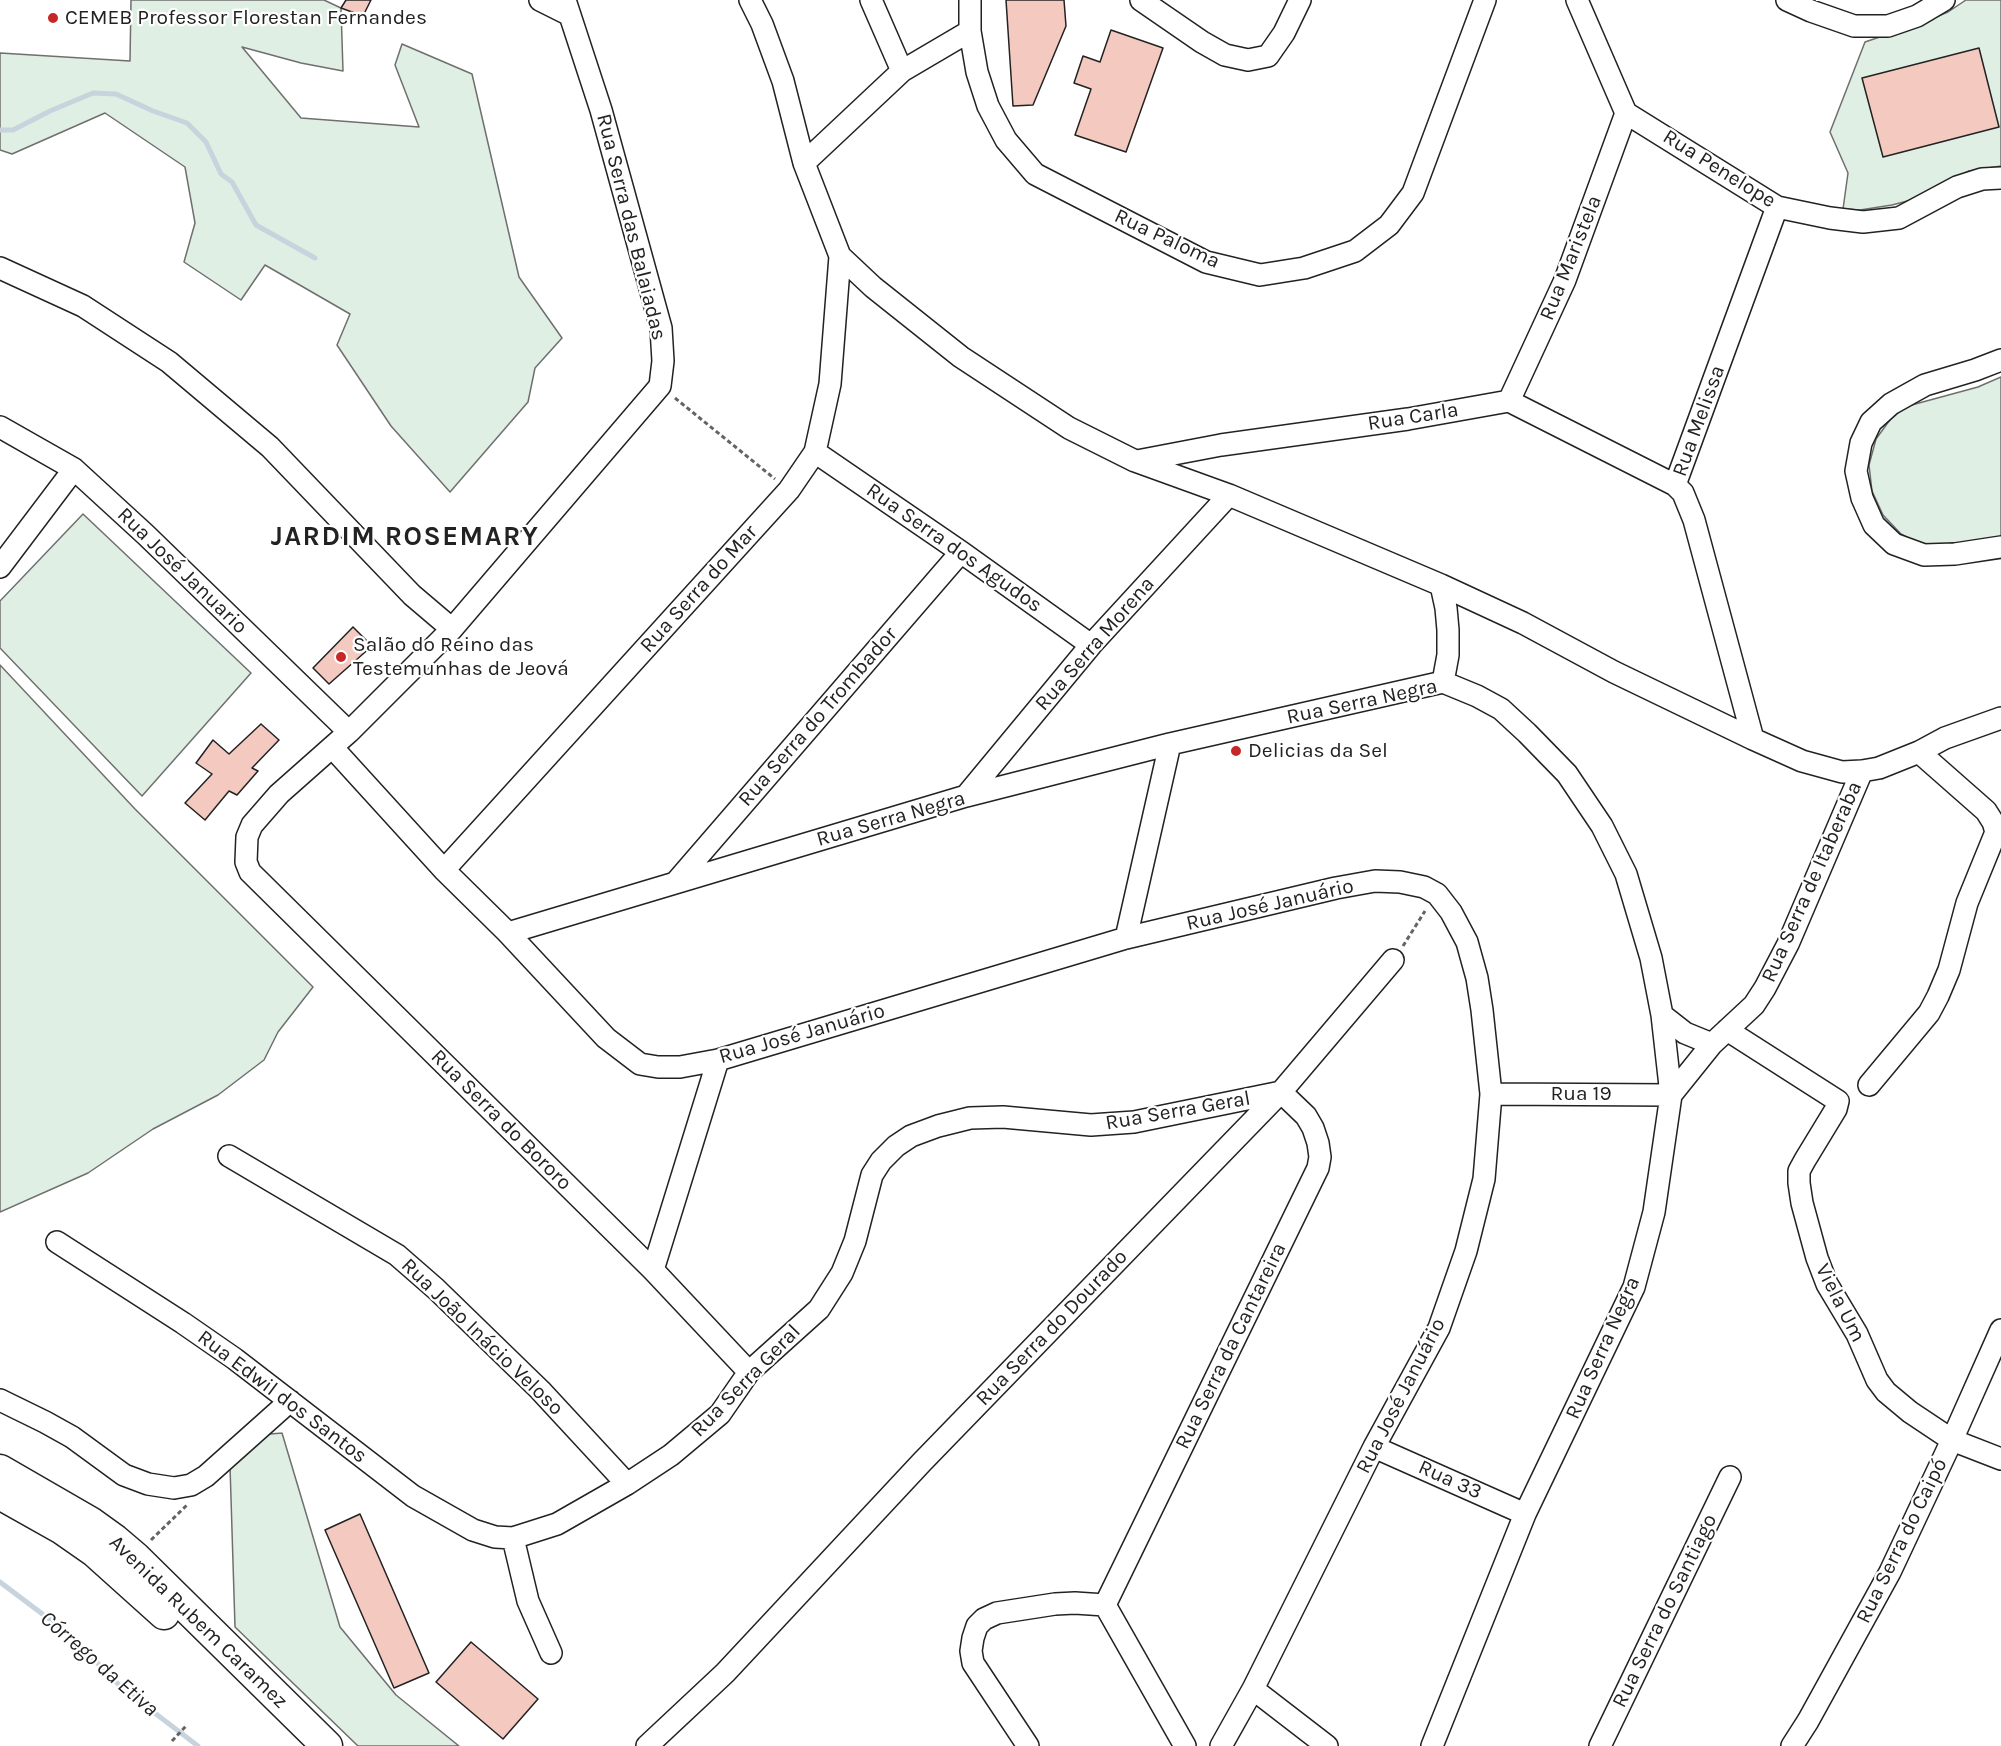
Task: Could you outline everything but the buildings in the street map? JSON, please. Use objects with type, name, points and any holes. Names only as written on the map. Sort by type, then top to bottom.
[{"type":"highway","name":"Avenida Rubem Caramez","points":[[1,1490],[90,1522],[135,1557],[327,1746]]},
{"type":"highway","name":"Avenida Rubem Caramez","points":[[1,1490],[95,1552],[138,1590],[299,1746]]},
{"type":"street","points":[[540,0],[567,7]]},
{"type":"street","points":[[750,0],[762,24],[783,81],[804,163],[840,256],[873,287],[961,357],[1069,428],[1135,461],[1229,495],[1441,585],[1522,623],[1614,672],[1802,761],[1842,772],[1879,768],[1919,752],[1945,738],[2001,718]]},
{"type":"street","points":[[871,0],[902,71]]},
{"type":"street","name":"Rua Paloma","points":[[970,0],[970,32],[977,72],[988,106],[1006,140],[1035,174],[1206,262],[1260,275],[1304,268],[1355,251],[1389,225],[1413,193],[1485,0]]},
{"type":"street","points":[[1141,0],[1179,28],[1225,55],[1248,60],[1268,56],[1284,33],[1300,0]]},
{"type":"street","points":[[1577,0],[1626,113]]},
{"type":"street","points":[[1787,0],[1854,26],[1887,26],[1917,16],[1944,0]]},
{"type":"street","name":"Rua Serra das Balaiadas","points":[[567,7],[601,110],[661,328],[663,361],[660,386]]},
{"type":"street","points":[[804,163],[902,71],[970,32]]},
{"type":"street","name":"Rua Penelope","points":[[1626,113],[1777,207],[1863,222],[1899,218],[1957,187],[1982,179],[2001,178]]},
{"type":"street","name":"Rua Maristela","points":[[1509,401],[1565,280],[1626,113]]},
{"type":"street","name":"Rua Melissa","points":[[1752,739],[1694,520],[1683,493],[1675,485],[1777,207]]},
{"type":"street","name":"Rua Serra do Mar","points":[[444,870],[789,490],[815,452],[830,384],[840,256]]},
{"type":"street","points":[[0,268],[83,306],[169,362],[270,447],[412,595],[452,629]]},
{"type":"street","points":[[2001,360],[1925,385],[1891,404],[1871,422],[1861,443],[1856,471],[1862,498],[1874,525],[1894,544],[1924,555],[1955,554],[2001,547]]},
{"type":"street","points":[[332,747],[452,629],[660,386]]},
{"type":"street","points":[[1509,401],[1675,485]]},
{"type":"street","name":"Rua Carla","points":[[1135,461],[1221,445],[1408,419],[1509,401]]},
{"type":"street","name":"Rua José Januario","points":[[0,427],[74,469],[146,535],[349,732]]},
{"type":"street","name":"Rua Serra dos Agudos","points":[[815,452],[1091,645]]},
{"type":"street","points":[[0,567],[74,469]]},
{"type":"street","name":"Rua Serra Morena","points":[[966,796],[1091,645],[1229,495]]},
{"type":"street","name":"Rua Serra do Trombador","points":[[675,882],[961,552]]},
{"type":"street","points":[[1441,585],[1448,630],[1448,655],[1443,682]]},
{"type":"street","name":"Rua Serra Negra","points":[[508,933],[966,796],[1170,744],[1443,682],[1501,709],[1567,774],[1602,826],[1626,874],[1651,958],[1662,1015],[1671,1095],[1654,1212],[1634,1287],[1525,1514]]},
{"type":"street","points":[[1126,938],[1170,744]]},
{"type":"street","name":"Rua José Januário","points":[[332,747],[444,870],[508,933],[606,1038],[640,1064],[658,1067],[718,1060],[1126,938],[1336,888],[1374,881],[1400,882],[1424,887],[1437,894],[1451,912],[1467,942],[1477,978],[1491,1094],[1484,1179],[1466,1251],[1439,1328],[1374,1447],[1253,1689],[1221,1746]]},
{"type":"street","name":"Rua Serra do Bororo","points":[[332,747],[279,794],[252,825],[245,849],[250,872],[653,1270],[749,1372]]},
{"type":"street","points":[[1869,1084],[1929,1013],[1938,996],[1949,970],[1967,903],[1996,832],[1986,811],[1919,752]]},
{"type":"street","name":"Rua Serra de Itaberaba","points":[[1671,1095],[1720,1037],[1754,1005],[1779,962],[1862,771]]},
{"type":"street","name":"Rua Serra do Dourado","points":[[647,1746],[725,1673],[930,1453],[1281,1092],[1393,960]]},
{"type":"street","points":[[1662,1015],[1685,1033],[1720,1037]]},
{"type":"street","name":"Viela Um","points":[[1720,1037],[1833,1096],[1838,1103],[1799,1171],[1802,1203],[1816,1258],[1827,1284],[1857,1334],[1877,1380],[1886,1392],[1952,1440],[2001,1459]]},
{"type":"street","points":[[653,1270],[718,1060]]},
{"type":"street","name":"Rua Serra Geral","points":[[513,1538],[557,1524],[627,1484],[671,1455],[720,1414],[749,1372],[819,1309],[842,1273],[855,1241],[872,1175],[888,1153],[911,1136],[970,1118],[1003,1117],[1091,1125],[1134,1122],[1281,1092]]},
{"type":"street","name":"Rua Serra da Cantareira","points":[[1105,1605],[1318,1168],[1320,1157],[1313,1128],[1306,1116],[1281,1092]]},
{"type":"street","name":"Rua 19","points":[[1491,1094],[1671,1095]]},
{"type":"street","name":"Rua João Inácio Veloso","points":[[228,1156],[397,1255],[436,1289],[540,1390],[627,1484]]},
{"type":"street","name":"Rua Edwil dos Santos","points":[[57,1242],[183,1323],[290,1401],[413,1496],[473,1530],[495,1537],[513,1538]]},
{"type":"street","name":"Rua Serra do Caipó","points":[[1792,1746],[1890,1572],[2001,1330]]},
{"type":"street","points":[[0,1401],[72,1437],[124,1475],[148,1484],[174,1488],[191,1485],[206,1476],[290,1401]]},
{"type":"street","name":"Rua 33","points":[[1374,1447],[1525,1514]]},
{"type":"street","name":"Rua Serra do Santiago","points":[[1600,1746],[1730,1477]]},
{"type":"street","points":[[1432,1746],[1525,1514]]},
{"type":"street","points":[[513,1538],[528,1601],[550,1653]]},
{"type":"street","points":[[1028,1746],[973,1663],[971,1651],[973,1638],[977,1626],[984,1619],[997,1613],[1055,1604],[1105,1605],[1185,1746]]},
{"type":"street","points":[[1253,1689],[1327,1746]]},
{"type":"path","points":[[660,386],[789,490]]},
{"type":"path","points":[[1393,960],[1437,894]]},
{"type":"path","points":[[135,1557],[193,1500]]},
{"type":"path","points":[[172,1741],[186,1726]]},
{"type":"green space","points":[[131,0],[324,0],[341,8],[343,71],[301,63],[242,47],[301,118],[419,127],[395,65],[402,44],[472,74],[519,277],[562,338],[535,368],[528,402],[450,492],[391,426],[337,345],[350,314],[265,265],[241,300],[184,262],[195,223],[185,167],[105,113],[12,154],[0,150],[0,53],[130,61]]},
{"type":"green space","points":[[1966,0],[2001,0],[2001,166],[1969,171],[1911,200],[1860,210],[1843,209],[1848,173],[1830,132],[1865,42],[1924,22],[1948,12]]},
{"type":"green space","points":[[2001,377],[2001,542],[1936,548],[1901,534],[1883,515],[1872,491],[1869,465],[1876,439],[1892,417],[1908,406],[1978,387]]},
{"type":"green space","points":[[83,514],[251,673],[142,796],[0,648],[0,601]]},
{"type":"green space","points":[[0,665],[135,809],[313,987],[278,1032],[264,1060],[218,1095],[153,1129],[88,1173],[0,1212]]},
{"type":"green space","points":[[282,1433],[340,1627],[396,1695],[459,1746],[358,1746],[235,1627],[230,1466],[258,1435]]},
{"type":"waterway","points":[[0,130],[13,130],[93,93],[116,94],[187,123],[206,142],[221,174],[232,182],[256,225],[315,258]]},
{"type":"waterway","name":"Córrego da Etiva","points":[[0,1582],[69,1634],[122,1688],[198,1746]]},
{"type":"place","name":"CEMEB Professor Florestan Fernandes","points":[[53,18]]},
{"type":"place","name":"Salão do Reino das Testemunhas de Jeová","points":[[341,657]]},
{"type":"place","name":"Delicias da Sel","points":[[1236,751]]},
{"type":"district","name":"JARDIM ROSEMARY","points":[[405,537]]}]
